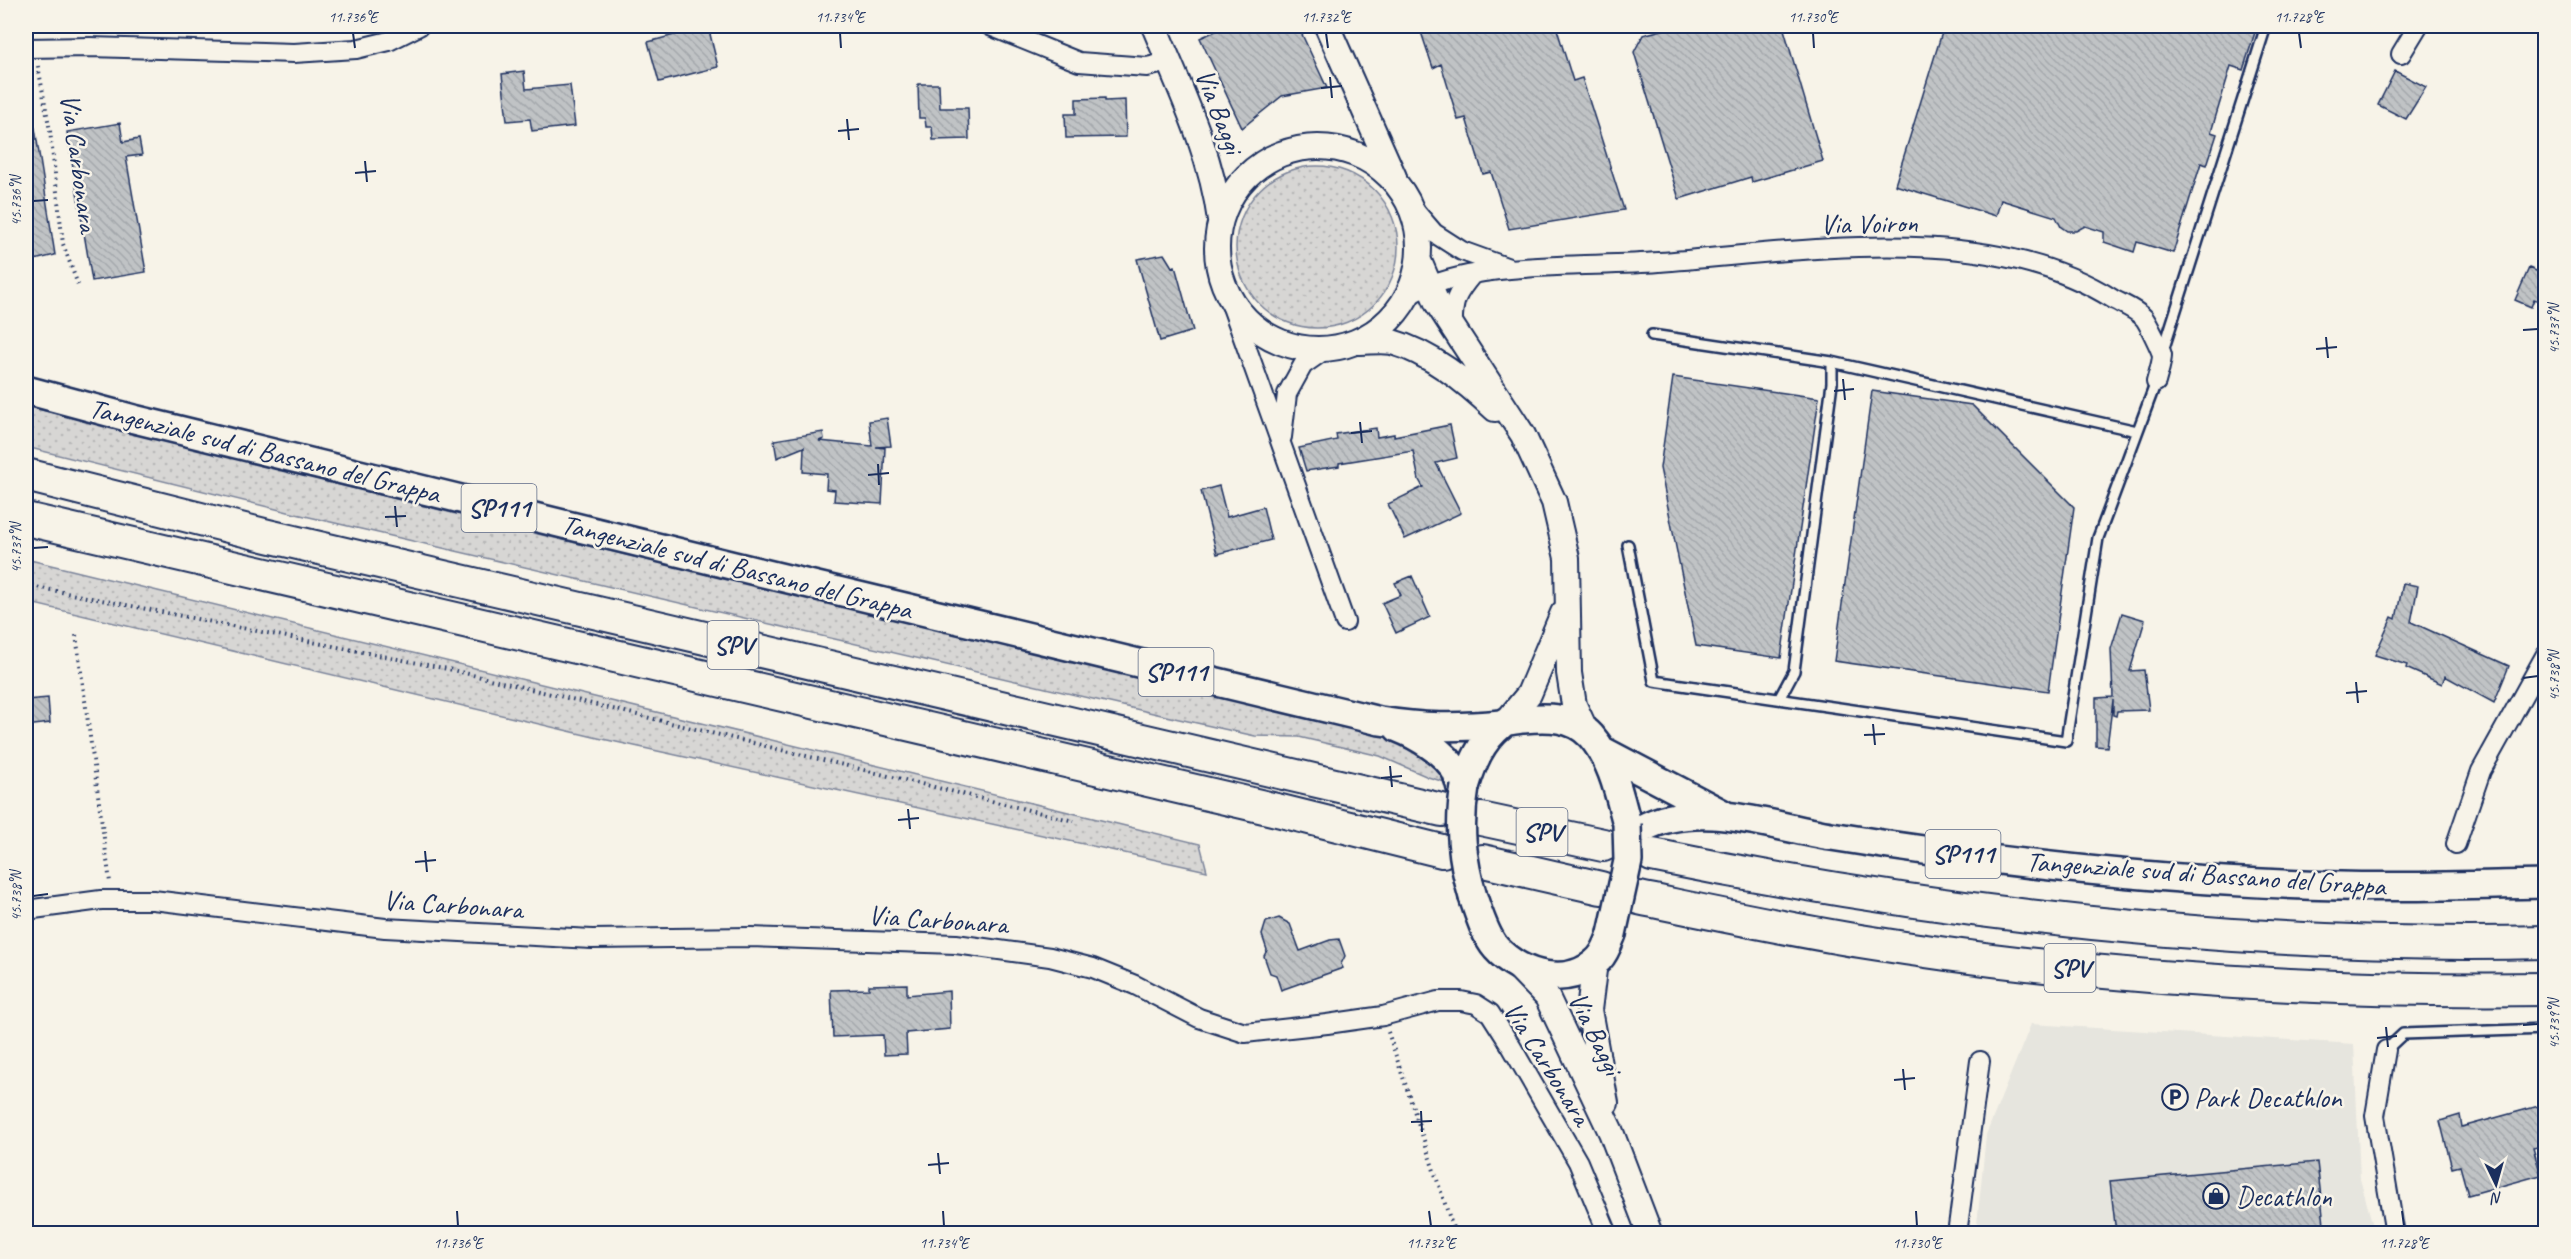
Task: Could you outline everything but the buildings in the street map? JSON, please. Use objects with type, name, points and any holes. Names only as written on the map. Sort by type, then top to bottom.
[{"type":"highway","name":"SPV","points":[[26,475],[268,536],[1462,800],[1763,878],[1882,897],[2099,924],[2347,940],[2546,942]]},
{"type":"highway","name":"SPV","points":[[26,519],[1281,811],[1442,851]]},
{"type":"highway","name":"SPV","points":[[1483,861],[1601,888]]},
{"type":"highway","name":"SPV","points":[[1639,898],[1861,941],[2069,968],[2258,983],[2347,987],[2546,989]]},
{"type":"main road","name":"Via Baggi","points":[[1154,26],[1209,165],[1216,186],[1220,220]]},
{"type":"main road","name":"Via Baggi","points":[[1327,26],[1396,182],[1410,205],[1420,242],[1419,289],[1377,331],[1355,342],[1326,349],[1296,347],[1268,336],[1244,318],[1227,293],[1218,262],[1216,245],[1220,220],[1231,195],[1248,174],[1271,158],[1297,149],[1324,147],[1351,152],[1376,164],[1396,182]]},
{"type":"main road","name":"Via Baggi","points":[[1419,289],[1437,303],[1523,435],[1554,502],[1567,558],[1566,605],[1569,673],[1574,705],[1593,740]]},
{"type":"main road","name":"Via Baggi","points":[[1355,342],[1390,342],[1428,358],[1464,381],[1523,435]]},
{"type":"main road","name":"Tangenziale sud di Bassano del Grappa","points":[[26,390],[759,572],[1380,721],[1418,728],[1463,728],[1548,717],[1567,720],[1593,740],[1727,816]]},
{"type":"main road","name":"Via Baggi","points":[[1503,723],[1529,694],[1566,605]]},
{"type":"main road","name":"Tangenziale sud di Bassano del Grappa","points":[[1380,721],[1418,736],[1451,764],[1462,800]]},
{"type":"main road","points":[[1503,723],[1474,759],[1462,800],[1460,835],[1464,868],[1473,897],[1494,946],[1518,967],[1545,976],[1562,976],[1579,971],[1601,957],[1612,934],[1631,843],[1616,782],[1593,740]]},
{"type":"main road","name":"Tangenziale sud di Bassano del Grappa","points":[[1631,843],[1656,821],[1672,818],[1727,816],[1829,836],[2064,867],[2341,886],[2546,884]]},
{"type":"main road","name":"Via Baggi","points":[[1595,962],[1589,1010],[1611,1132]]},
{"type":"main road","name":"Via Baggi","points":[[1518,967],[1547,997],[1611,1132],[1650,1233]]},
{"type":"street","points":[[30,47],[294,53],[356,49],[389,41],[419,26]]},
{"type":"street","points":[[990,26],[1078,62],[1147,67],[1169,62]]},
{"type":"street","points":[[2401,54],[2418,26]]},
{"type":"street","name":"Via Voiron","points":[[1410,205],[1434,233],[1462,251],[1513,269]]},
{"type":"street","name":"Via Voiron","points":[[1419,289],[1472,275],[1513,269],[1656,262],[1837,249],[1925,247],[1998,255],[2056,269],[2106,294],[2144,318],[2162,354]]},
{"type":"street","points":[[1453,328],[1452,307],[1459,291],[1472,275]]},
{"type":"street","name":"Via Baggi","points":[[1227,293],[1345,622]]},
{"type":"street","name":"Via Baggi","points":[[1281,442],[1287,394],[1303,365],[1326,349]]},
{"type":"street","points":[[2156,382],[2162,354]]},
{"type":"street","points":[[2456,844],[2481,771],[2546,654]]},
{"type":"street","name":"Via Carbonara","points":[[26,910],[113,900],[153,900],[385,928],[592,939],[762,938],[956,944],[1050,957],[1093,968],[1135,985],[1199,1018],[1245,1033],[1383,1016],[1438,1001],[1461,1001],[1476,1005],[1490,1013],[1578,1162],[1608,1233]]},
{"type":"street","points":[[2386,1050],[2376,1116],[2395,1233]]},
{"type":"street","points":[[1957,1233],[1980,1060]]},
{"type":"lane","points":[[2162,354],[2266,26]]},
{"type":"lane","points":[[1652,335],[1832,362],[2137,431]]},
{"type":"lane","points":[[1779,699],[1794,671],[1832,382],[1832,362]]},
{"type":"lane","points":[[1628,545],[1654,681],[2066,741],[2098,538],[2156,382]]},
{"type":"lane","points":[[2386,1050],[2403,1034],[2546,1029]]},
{"type":"path","name":"Via Carbonara","points":[[30,47],[50,131],[63,244],[78,285]]},
{"type":"path","points":[[26,585],[448,669],[1074,820]]},
{"type":"path","points":[[76,634],[113,900]]},
{"type":"path","points":[[1383,1016],[1455,1233]]},
{"type":"shaded area","points":[[1317,166],[1348,172],[1374,190],[1392,216],[1398,247],[1392,278],[1374,304],[1348,322],[1317,328],[1286,322],[1260,304],[1242,278],[1236,247],[1242,216],[1260,190],[1286,172]]},
{"type":"shaded area","points":[[26,406],[492,523],[1381,735],[1437,763],[1448,783],[1428,777],[1380,756],[1299,737],[1255,736],[1170,717],[292,513],[26,447]]},
{"type":"shaded area","points":[[26,559],[1200,844],[1207,871],[598,738],[26,602]]},
{"type":"shaded area","points":[[2031,1024],[2354,1044],[2360,1179],[2375,1233],[1976,1234],[1986,1135]]},
{"type":"place","name":"Park Decathlon","points":[[2175,1097]]},
{"type":"place","name":"Decathlon","points":[[2216,1196]]}]
